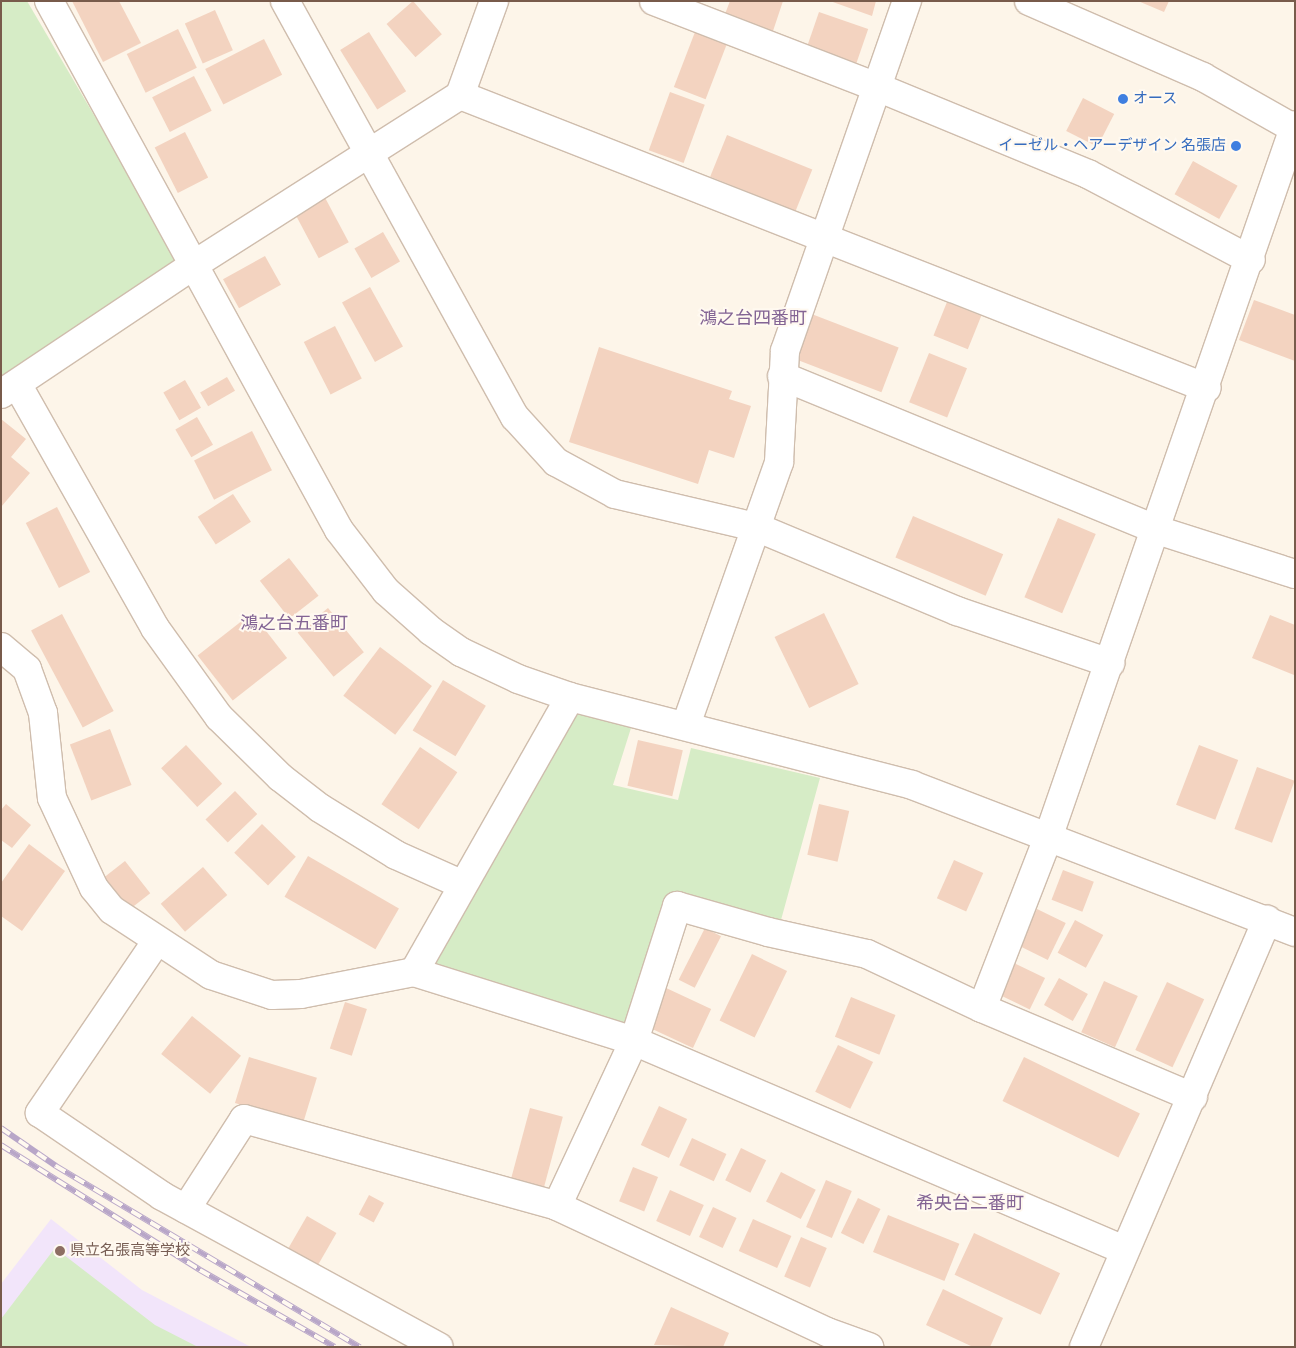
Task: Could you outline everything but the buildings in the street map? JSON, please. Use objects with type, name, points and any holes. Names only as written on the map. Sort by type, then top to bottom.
[{"type":"street","points":[[49,1],[195,264],[339,530],[386,591],[461,652],[518,679],[570,697],[862,770],[1049,835],[1295,932]]},
{"type":"street","points":[[285,1],[515,417],[540,449],[574,475],[615,494],[756,527],[957,611],[1110,663]]},
{"type":"street","points":[[463,885],[396,855],[320,808],[280,777],[219,716],[188,678],[155,628],[9,389],[195,264],[460,96],[494,1]]},
{"type":"street","points":[[654,1],[877,87],[1088,174],[1251,260]]},
{"type":"street","points":[[686,725],[778,462],[785,351],[826,239],[908,1]]},
{"type":"street","points":[[982,1008],[1049,835],[1110,663],[1207,388],[1294,128],[1203,77],[1028,1]]},
{"type":"street","points":[[460,96],[1207,388]]},
{"type":"street","points":[[782,376],[1157,530],[1295,574]]},
{"type":"street","points":[[1,647],[27,669],[42,713],[52,798],[94,888],[112,910],[156,942],[211,975],[272,995],[301,994],[414,972],[634,1041],[1124,1250]]},
{"type":"street","points":[[414,972],[570,697]]},
{"type":"street","points":[[558,1206],[634,1041],[677,906],[768,932],[867,954],[982,1008],[1193,1096]]},
{"type":"street","points":[[1084,1347],[1124,1250],[1193,1096],[1266,919]]},
{"type":"street","points":[[156,942],[40,1113],[186,1209],[439,1347]]},
{"type":"street","points":[[186,1209],[244,1119],[558,1206],[823,1339],[869,1347]]},
{"type":"shaded area","name":"県立名張高等学校","points":[[51,1219],[142,1290],[251,1347],[1,1347],[1,1284]]},
{"type":"green space","points":[[1,1],[27,1],[179,260],[1,386]]},
{"type":"green space","points":[[573,710],[631,728],[613,785],[678,800],[691,748],[820,778],[781,920],[676,899],[627,1033],[433,962]]},
{"type":"green space","name":"県立名張高等学校","points":[[55,1248],[155,1325],[198,1347],[1,1347],[1,1319]]},
{"type":"railway","points":[[1,1128],[56,1166],[360,1347]]},
{"type":"railway","points":[[1,1145],[200,1270],[335,1347]]},
{"type":"place","name":"オース","points":[[1123,99]]},
{"type":"place","name":"イーゼル・ヘアーデザイン 名張店","points":[[1236,146]]},
{"type":"place","name":"県立名張高等学校","points":[[60,1251]]},
{"type":"district","name":"鴻之台四番町","points":[[753,318]]},
{"type":"district","name":"鴻之台五番町","points":[[294,623]]},
{"type":"district","name":"希央台二番町","points":[[970,1203]]}]
